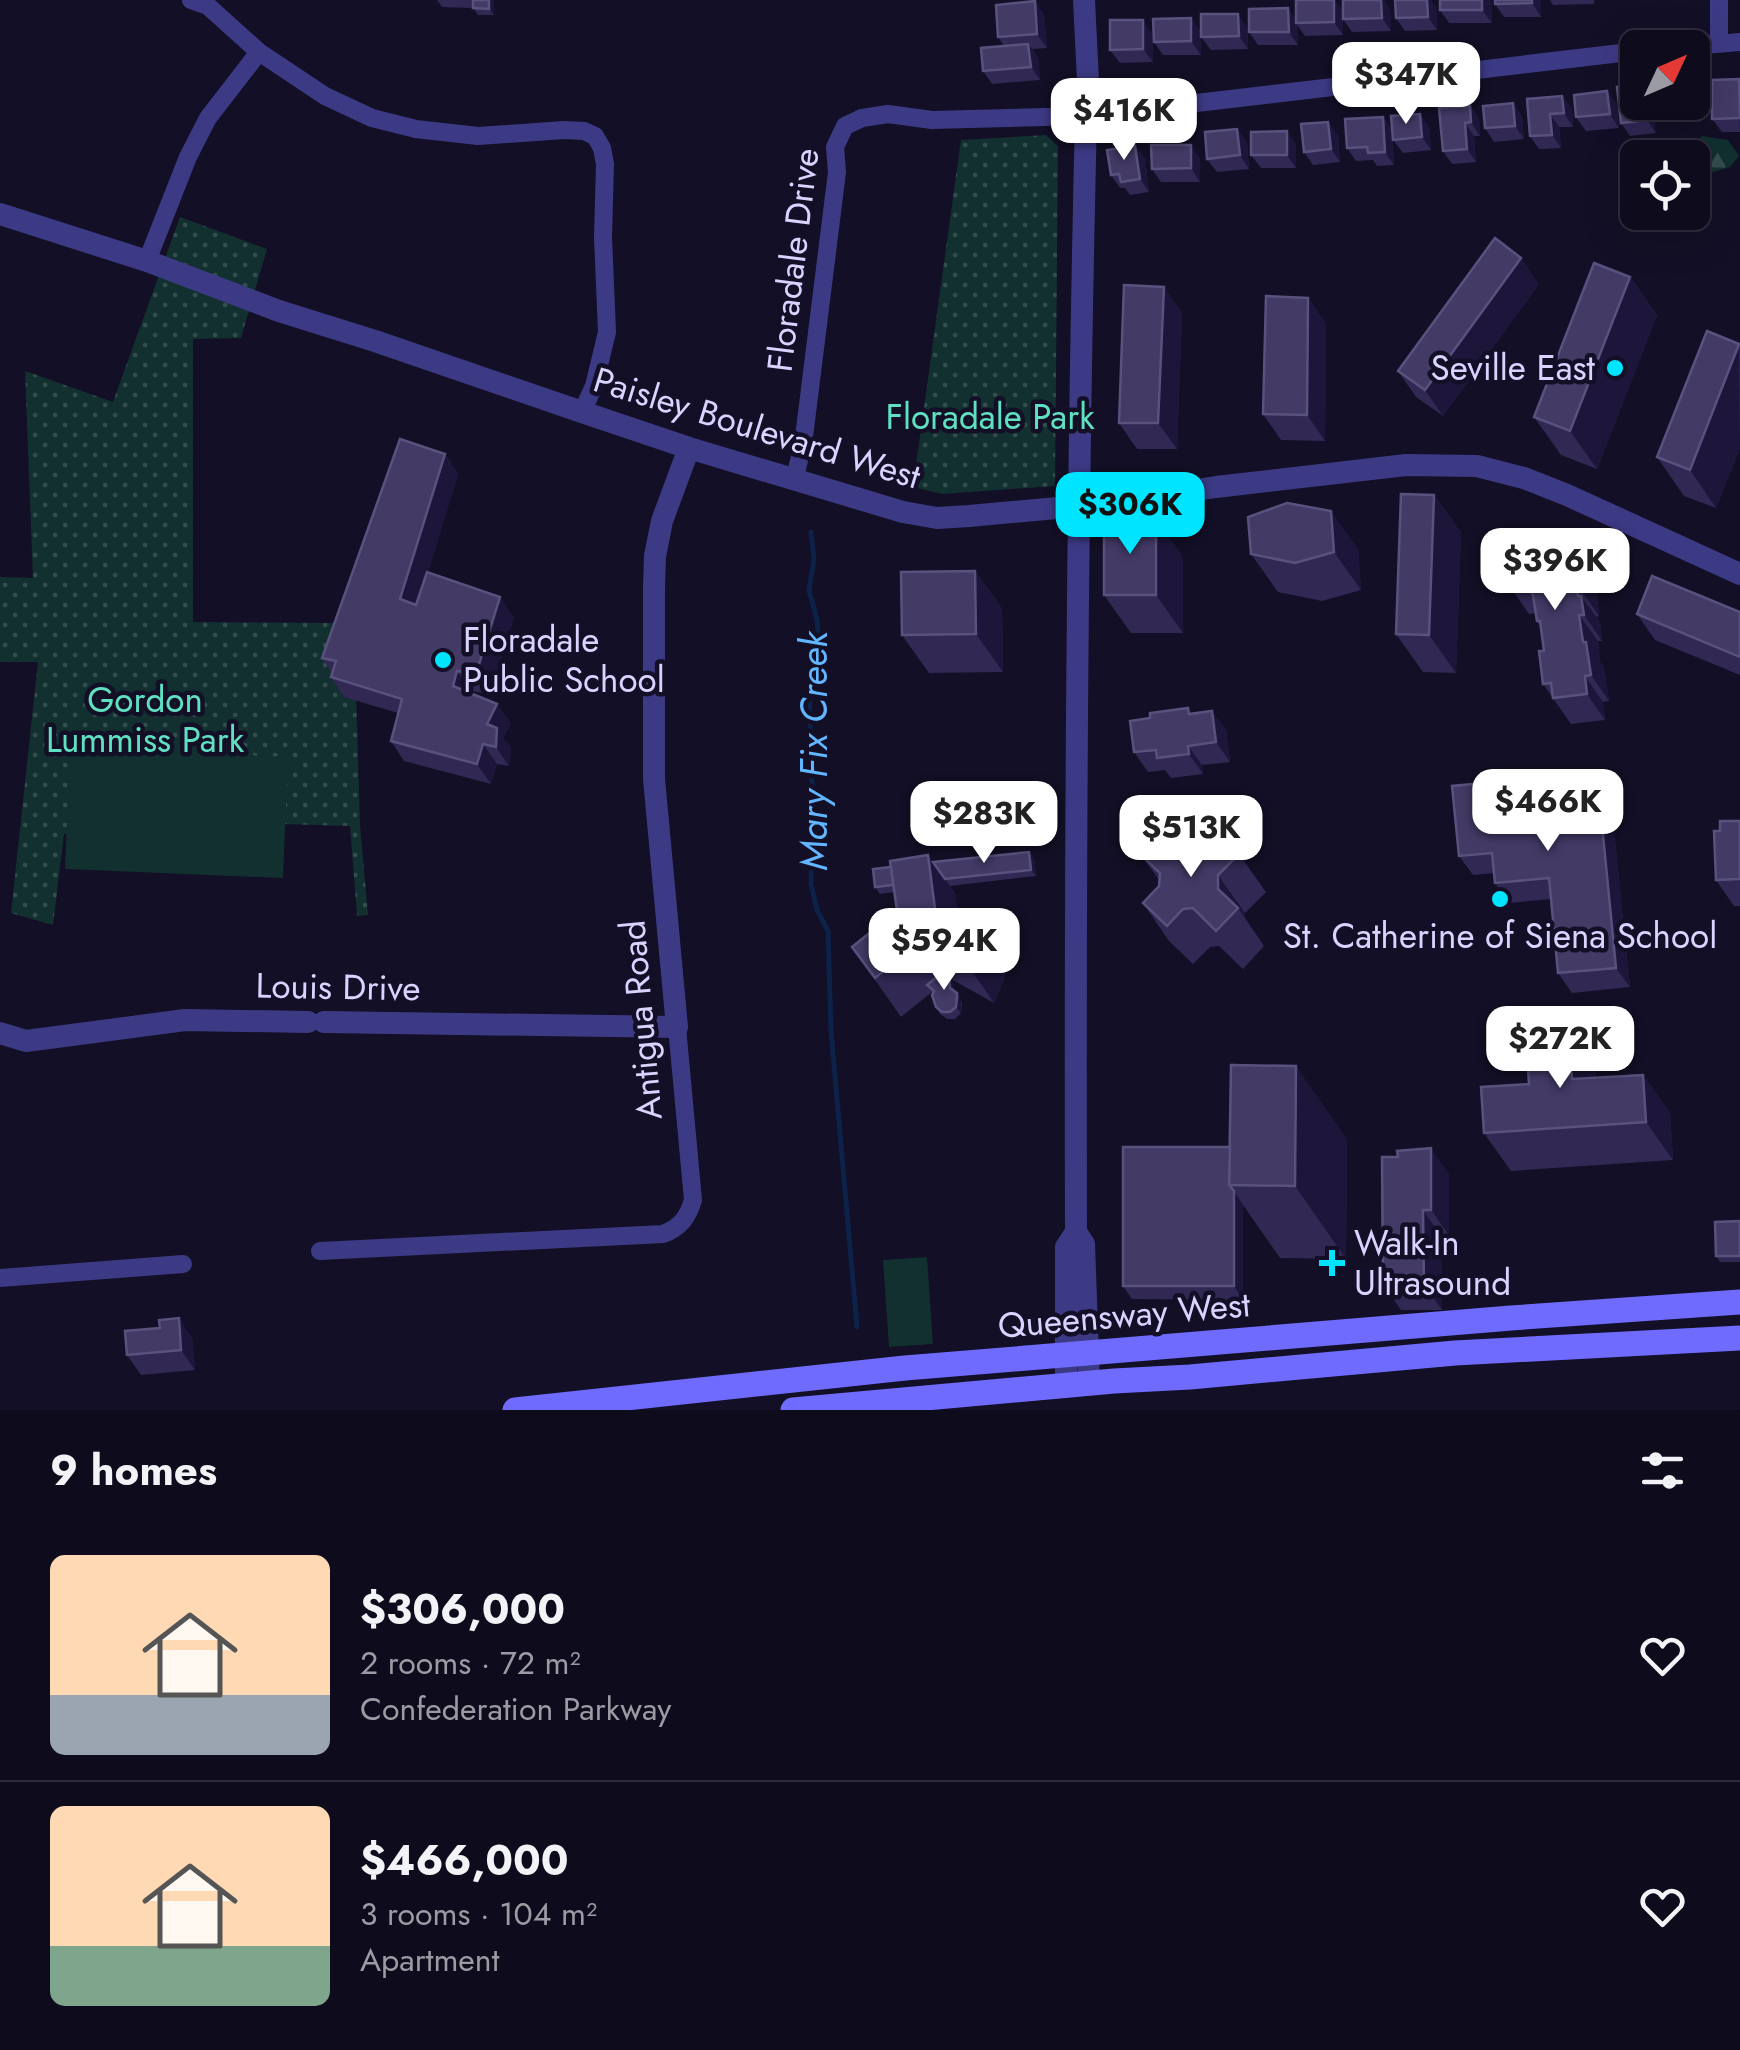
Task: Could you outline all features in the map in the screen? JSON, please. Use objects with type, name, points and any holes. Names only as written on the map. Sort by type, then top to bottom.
[{"type":"main road","name":"Queensway West","points":[[515,1410],[905,1368],[1740,1302]]},
{"type":"main road","name":"Queensway West","points":[[793,1410],[1455,1354],[1740,1338]]},
{"type":"street","points":[[191,0],[208,6],[259,52],[324,96],[372,118],[416,129],[478,136],[564,130],[594,136],[602,148],[605,164],[607,332],[594,386],[582,412]]},
{"type":"street","points":[[1077,1384],[1084,1244],[1076,1232],[1076,662],[1086,116],[1090,101],[1084,0]]},
{"type":"street","points":[[1719,0],[1720,42]]},
{"type":"street","points":[[1710,43],[1740,42]]},
{"type":"street","points":[[147,261],[188,157],[208,118],[259,52]]},
{"type":"street","name":"Floradale Drive","points":[[794,480],[803,445],[837,172],[835,148],[845,126],[862,118],[888,114],[932,120],[1086,116],[1620,53]]},
{"type":"street","name":"Paisley Boulevard West","points":[[0,214],[147,261],[279,312],[689,448],[903,512],[937,518],[1112,503],[1216,486],[1406,465],[1477,466],[1567,495],[1740,574]]},
{"type":"street","name":"Antigua Road","points":[[320,1251],[663,1234],[676,1230],[689,1214],[693,1200],[654,779],[654,588],[662,521],[689,448]]},
{"type":"street","name":"Louis Drive","points":[[0,1033],[26,1041],[185,1020],[677,1027]]},
{"type":"street","points":[[0,1278],[183,1264]]},
{"type":"green space","name":"Floradale Park","points":[[1046,135],[1058,146],[1055,486],[942,494],[913,487],[961,140]]},
{"type":"green space","points":[[1702,136],[1728,140],[1739,156],[1730,167],[1710,173],[1710,140],[1698,140]]},
{"type":"green space","name":"Gordon Lummiss Park","points":[[180,217],[267,249],[241,338],[193,339],[193,622],[354,623],[360,825],[368,915],[357,916],[350,826],[246,823],[64,834],[53,925],[11,913],[38,662],[0,662],[0,577],[33,578],[25,371],[113,402]]},
{"type":"green space","points":[[70,747],[288,757],[283,878],[65,869]]},
{"type":"green space","points":[[927,1257],[933,1344],[889,1347],[883,1260]]},
{"type":"building","points":[[473,0],[489,0],[489,9],[473,8]]},
{"type":"building","points":[[1296,0],[1334,0],[1334,22],[1296,23]]},
{"type":"building","points":[[1343,0],[1381,0],[1382,18],[1343,19]]},
{"type":"building","points":[[1395,0],[1427,0],[1428,17],[1396,18]]},
{"type":"building","points":[[1440,0],[1482,0],[1482,10],[1440,10]]},
{"type":"building","points":[[1495,0],[1532,0],[1532,3],[1495,4]]},
{"type":"building","points":[[1035,1],[1037,34],[998,37],[996,5]]},
{"type":"building","points":[[1288,8],[1289,32],[1249,32],[1249,9]]},
{"type":"building","points":[[1201,14],[1238,14],[1239,36],[1201,37]]},
{"type":"building","points":[[1191,18],[1191,41],[1154,42],[1153,19]]},
{"type":"building","points":[[1110,20],[1143,20],[1143,49],[1110,50]]},
{"type":"building","points":[[1028,44],[1031,67],[983,71],[981,48]]},
{"type":"building","points":[[1739,79],[1740,118],[1712,119],[1712,80]]},
{"type":"building","points":[[1607,91],[1610,114],[1576,117],[1574,95]]},
{"type":"building","points":[[1562,96],[1564,113],[1550,114],[1552,135],[1530,136],[1527,99]]},
{"type":"building","points":[[1513,103],[1515,126],[1485,128],[1483,106]]},
{"type":"building","points":[[1470,106],[1471,122],[1465,123],[1467,149],[1443,151],[1439,108]]},
{"type":"building","points":[[1420,114],[1422,137],[1393,140],[1391,116]]},
{"type":"building","points":[[1383,117],[1385,152],[1368,153],[1367,147],[1347,148],[1345,119]]},
{"type":"building","points":[[1328,122],[1331,149],[1304,152],[1301,124]]},
{"type":"building","points":[[1237,129],[1240,155],[1207,159],[1205,132]]},
{"type":"building","points":[[1287,131],[1287,155],[1251,155],[1251,132]]},
{"type":"building","points":[[1151,145],[1191,145],[1191,168],[1152,169]]},
{"type":"building","points":[[1135,146],[1140,179],[1121,182],[1119,174],[1111,175],[1107,150]]},
{"type":"building","points":[[1495,238],[1521,258],[1425,390],[1398,371]]},
{"type":"building","points":[[1594,263],[1630,277],[1570,431],[1534,417]]},
{"type":"building","points":[[1124,285],[1164,287],[1158,423],[1119,423]]},
{"type":"building","points":[[1266,296],[1308,298],[1307,415],[1263,414]]},
{"type":"building","points":[[1707,331],[1739,344],[1690,470],[1657,457]]},
{"type":"building","points":[[400,439],[445,454],[400,599],[416,605],[427,572],[500,597],[476,674],[457,671],[453,686],[497,704],[487,724],[497,728],[496,747],[483,744],[477,764],[391,741],[402,699],[331,677],[336,661],[322,658]]},
{"type":"building","points":[[1401,494],[1434,495],[1429,635],[1396,634]]},
{"type":"building","points":[[1287,503],[1331,511],[1334,552],[1295,563],[1251,554],[1248,517]]},
{"type":"building","points":[[1104,519],[1156,519],[1156,595],[1104,595]]},
{"type":"building","points":[[1553,543],[1553,547],[1572,545],[1577,560],[1581,590],[1577,591],[1584,615],[1579,615],[1591,675],[1585,676],[1587,694],[1553,698],[1551,683],[1543,684],[1539,651],[1544,651],[1532,589],[1511,588],[1507,557],[1503,557],[1502,550]]},
{"type":"building","points":[[975,571],[976,634],[902,635],[901,572]]},
{"type":"building","points":[[1652,576],[1740,612],[1740,657],[1637,614]]},
{"type":"building","points":[[1188,708],[1189,714],[1212,711],[1216,742],[1188,746],[1189,754],[1157,758],[1156,750],[1134,752],[1130,721],[1150,718],[1150,713]]},
{"type":"building","points":[[1597,773],[1616,968],[1558,973],[1549,878],[1495,883],[1492,853],[1459,856],[1452,786]]},
{"type":"building","points":[[1720,821],[1740,821],[1740,879],[1716,880],[1714,831],[1720,831]]},
{"type":"building","points":[[1215,830],[1239,854],[1218,875],[1218,889],[1238,908],[1216,931],[1193,908],[1183,909],[1167,926],[1143,903],[1159,886],[1160,873],[1141,855],[1162,833],[1182,852],[1194,851]]},
{"type":"building","points":[[1029,852],[1031,870],[945,879],[933,862]]},
{"type":"building","points":[[928,855],[935,909],[981,931],[967,964],[922,940],[875,978],[852,947],[897,911],[890,861]]},
{"type":"building","points":[[891,867],[893,885],[875,887],[873,869]]},
{"type":"building","points":[[944,971],[949,974],[950,988],[957,993],[956,1007],[950,1012],[936,1007],[934,991],[927,985]]},
{"type":"building","points":[[1568,1021],[1572,1079],[1643,1075],[1646,1122],[1484,1133],[1481,1087],[1529,1084],[1525,1023]]},
{"type":"building","points":[[1231,1065],[1296,1066],[1295,1186],[1229,1185]]},
{"type":"building","points":[[1123,1147],[1230,1147],[1234,1286],[1123,1286]]},
{"type":"building","points":[[1431,1148],[1431,1210],[1423,1210],[1424,1284],[1383,1284],[1382,1157],[1398,1157],[1397,1151]]},
{"type":"building","points":[[1740,1221],[1740,1256],[1716,1256],[1715,1222]]},
{"type":"building","points":[[179,1318],[181,1350],[127,1355],[125,1331],[160,1328],[159,1320]]},
{"type":"waterway","name":"Mary Fix Creek","points":[[811,532],[814,559],[809,590],[819,644],[809,688],[811,884],[817,910],[828,931],[831,1031],[857,1327]]},
{"type":"place","name":"Seville East","points":[[1615,368]]},
{"type":"place","name":"Floradale Public School","points":[[443,660]]},
{"type":"place","name":"St. Catherine of Siena School","points":[[1500,899]]},
{"type":"place","name":"Walk-In Ultrasound","points":[[1332,1263]]}]
